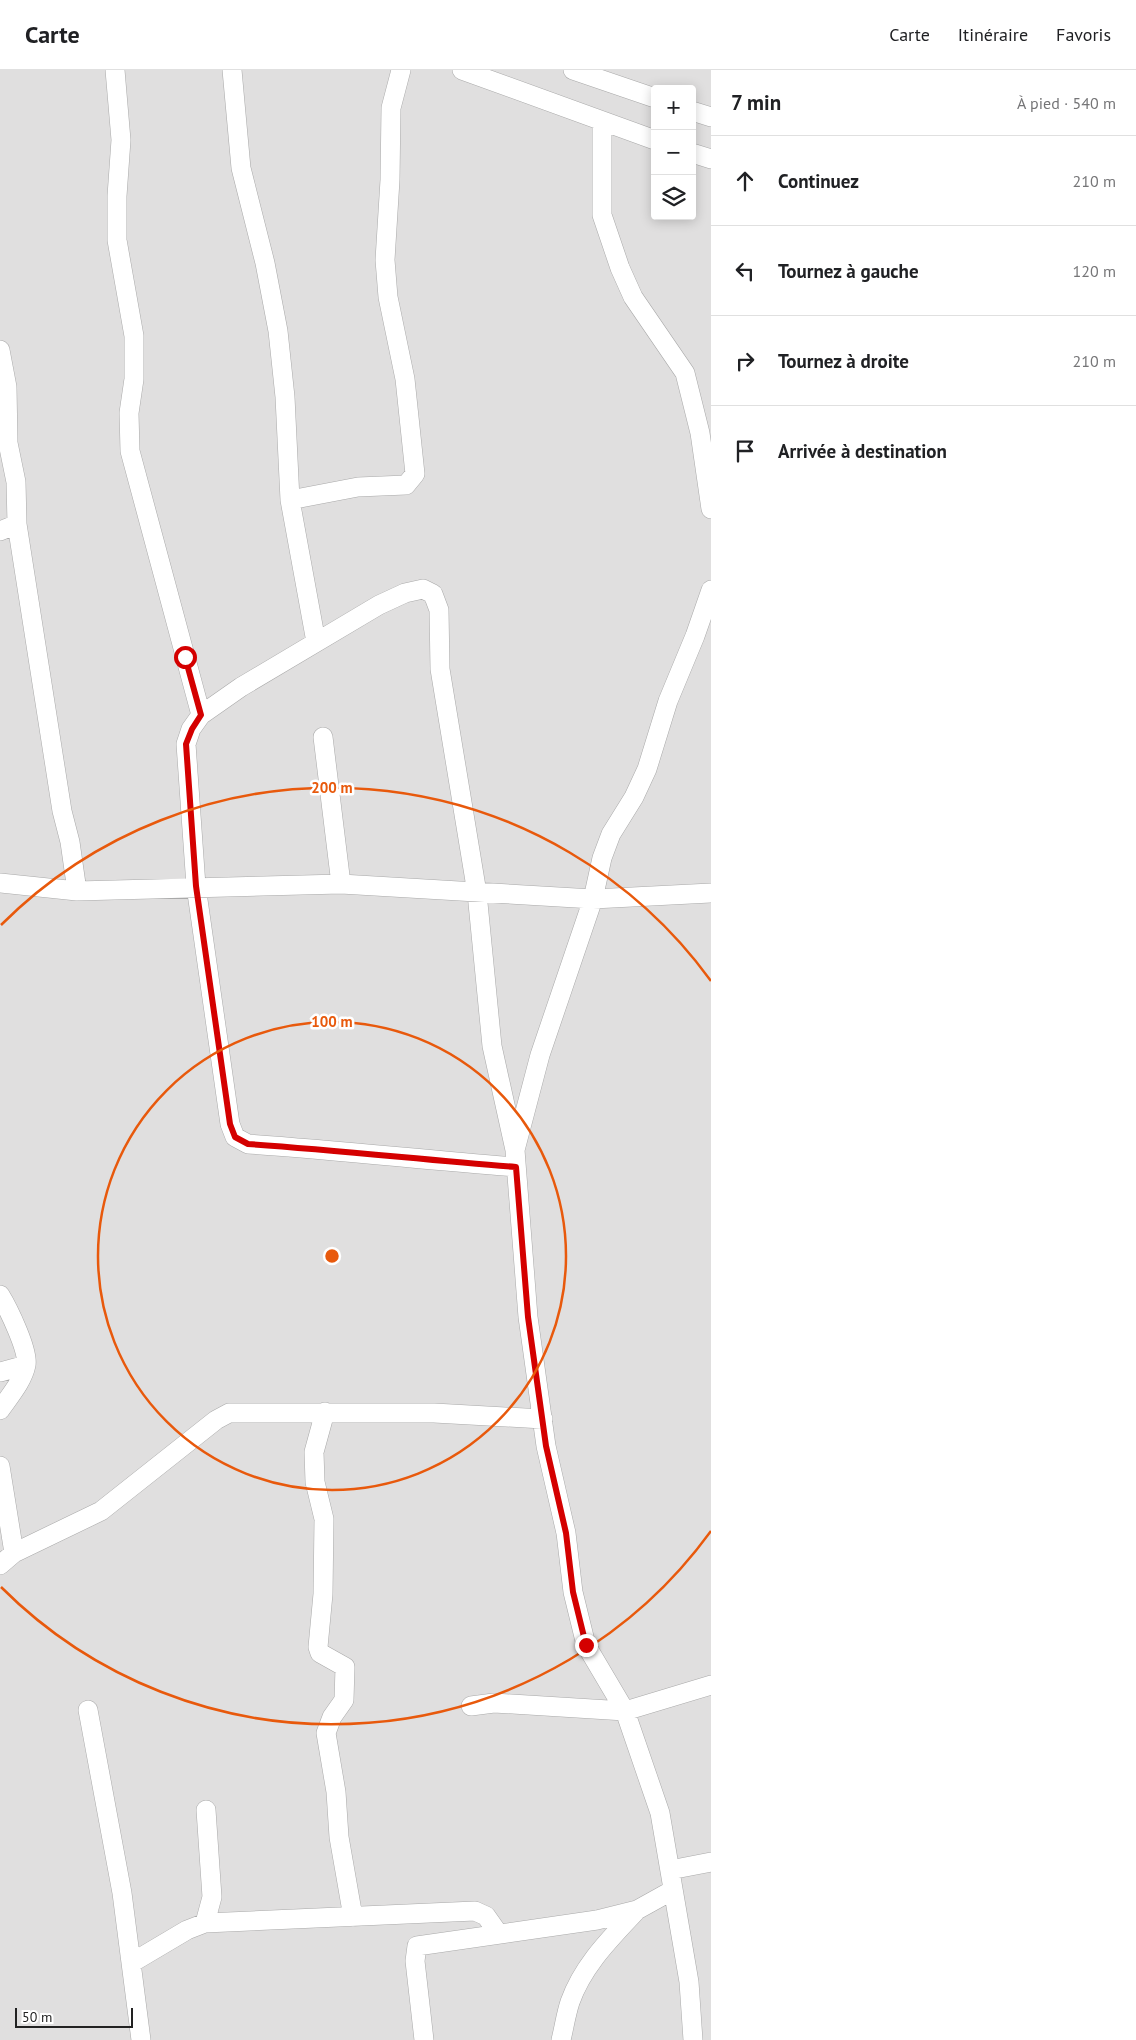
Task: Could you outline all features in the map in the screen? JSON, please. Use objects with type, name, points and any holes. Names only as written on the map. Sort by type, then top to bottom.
[{"type":"street","points":[[115,70],[121,140],[117,196],[117,240],[134,336],[130,451],[201,715]]},
{"type":"street","points":[[232,70],[241,168],[265,263],[278,331],[285,397],[290,500],[316,642]]},
{"type":"street","points":[[290,500],[358,488],[406,485],[415,474],[405,379],[388,297],[385,260],[390,180],[391,108],[402,70]]},
{"type":"street","points":[[462,70],[651,139]]},
{"type":"street","points":[[581,71],[651,97]]},
{"type":"street","points":[[696,112],[711,118]]},
{"type":"street","points":[[602,122],[602,215],[620,268],[633,297],[685,374],[700,433],[711,509]]},
{"type":"street","points":[[696,154],[711,159]]},
{"type":"street","points":[[0,350],[7,388],[8,443],[16,482],[9,527],[62,811],[70,842],[77,891]]},
{"type":"street","points":[[515,1158],[395,1158],[360,1152],[248,1144],[235,1137],[230,1124],[196,886],[186,744],[192,729],[201,715],[241,687],[379,605],[405,593],[423,589],[433,594],[439,610],[440,669],[477,893],[492,1046],[515,1158],[528,1317],[546,1446],[566,1533],[573,1592],[586,1645],[624,1711],[660,1813],[689,1982],[693,2040]]},
{"type":"street","points":[[515,1158],[540,1055],[594,899],[602,858],[611,834],[634,797],[647,770],[668,701],[696,636],[711,590]]},
{"type":"street","points":[[323,737],[341,884]]},
{"type":"street","points":[[0,882],[77,891],[196,886],[341,884],[594,899],[711,893]]},
{"type":"street","points":[[0,1295],[7,1307],[24,1350],[26,1365],[12,1393],[0,1410]]},
{"type":"street","points":[[0,1372],[26,1365]]},
{"type":"street","points":[[325,1412],[314,1452],[315,1482],[324,1519],[323,1594],[318,1647],[320,1654],[345,1667],[344,1700],[332,1717],[326,1733],[336,1792],[339,1837],[353,1917]]},
{"type":"street","points":[[0,1466],[7,1559],[101,1511],[216,1420],[229,1413],[434,1414],[543,1419]]},
{"type":"street","points":[[471,1706],[494,1703],[624,1711],[711,1685]]},
{"type":"street","points":[[88,1710],[122,1892],[133,1962],[142,2040]]},
{"type":"street","points":[[205,1923],[212,1897],[206,1810]]},
{"type":"street","points":[[670,1870],[711,1862]]},
{"type":"street","points":[[417,1946],[598,1920],[637,1910],[673,1890]]},
{"type":"street","points":[[561,2040],[570,2002],[579,1981],[598,1952],[637,1910]]},
{"type":"street","points":[[133,1962],[187,1930],[205,1923],[475,1911],[486,1916],[498,1933]]},
{"type":"street","points":[[414,1915],[417,1946],[415,1961],[424,2040]]},
{"type":"shaded area","points":[[0,70],[711,70],[711,2040],[0,2040]]},
{"type":"route","points":[[185,657],[201,715],[192,729],[186,744],[196,886],[230,1124],[235,1137],[248,1144],[360,1152],[395,1158],[516,1167],[528,1317],[546,1446],[566,1533],[573,1592],[586,1645]]}]
